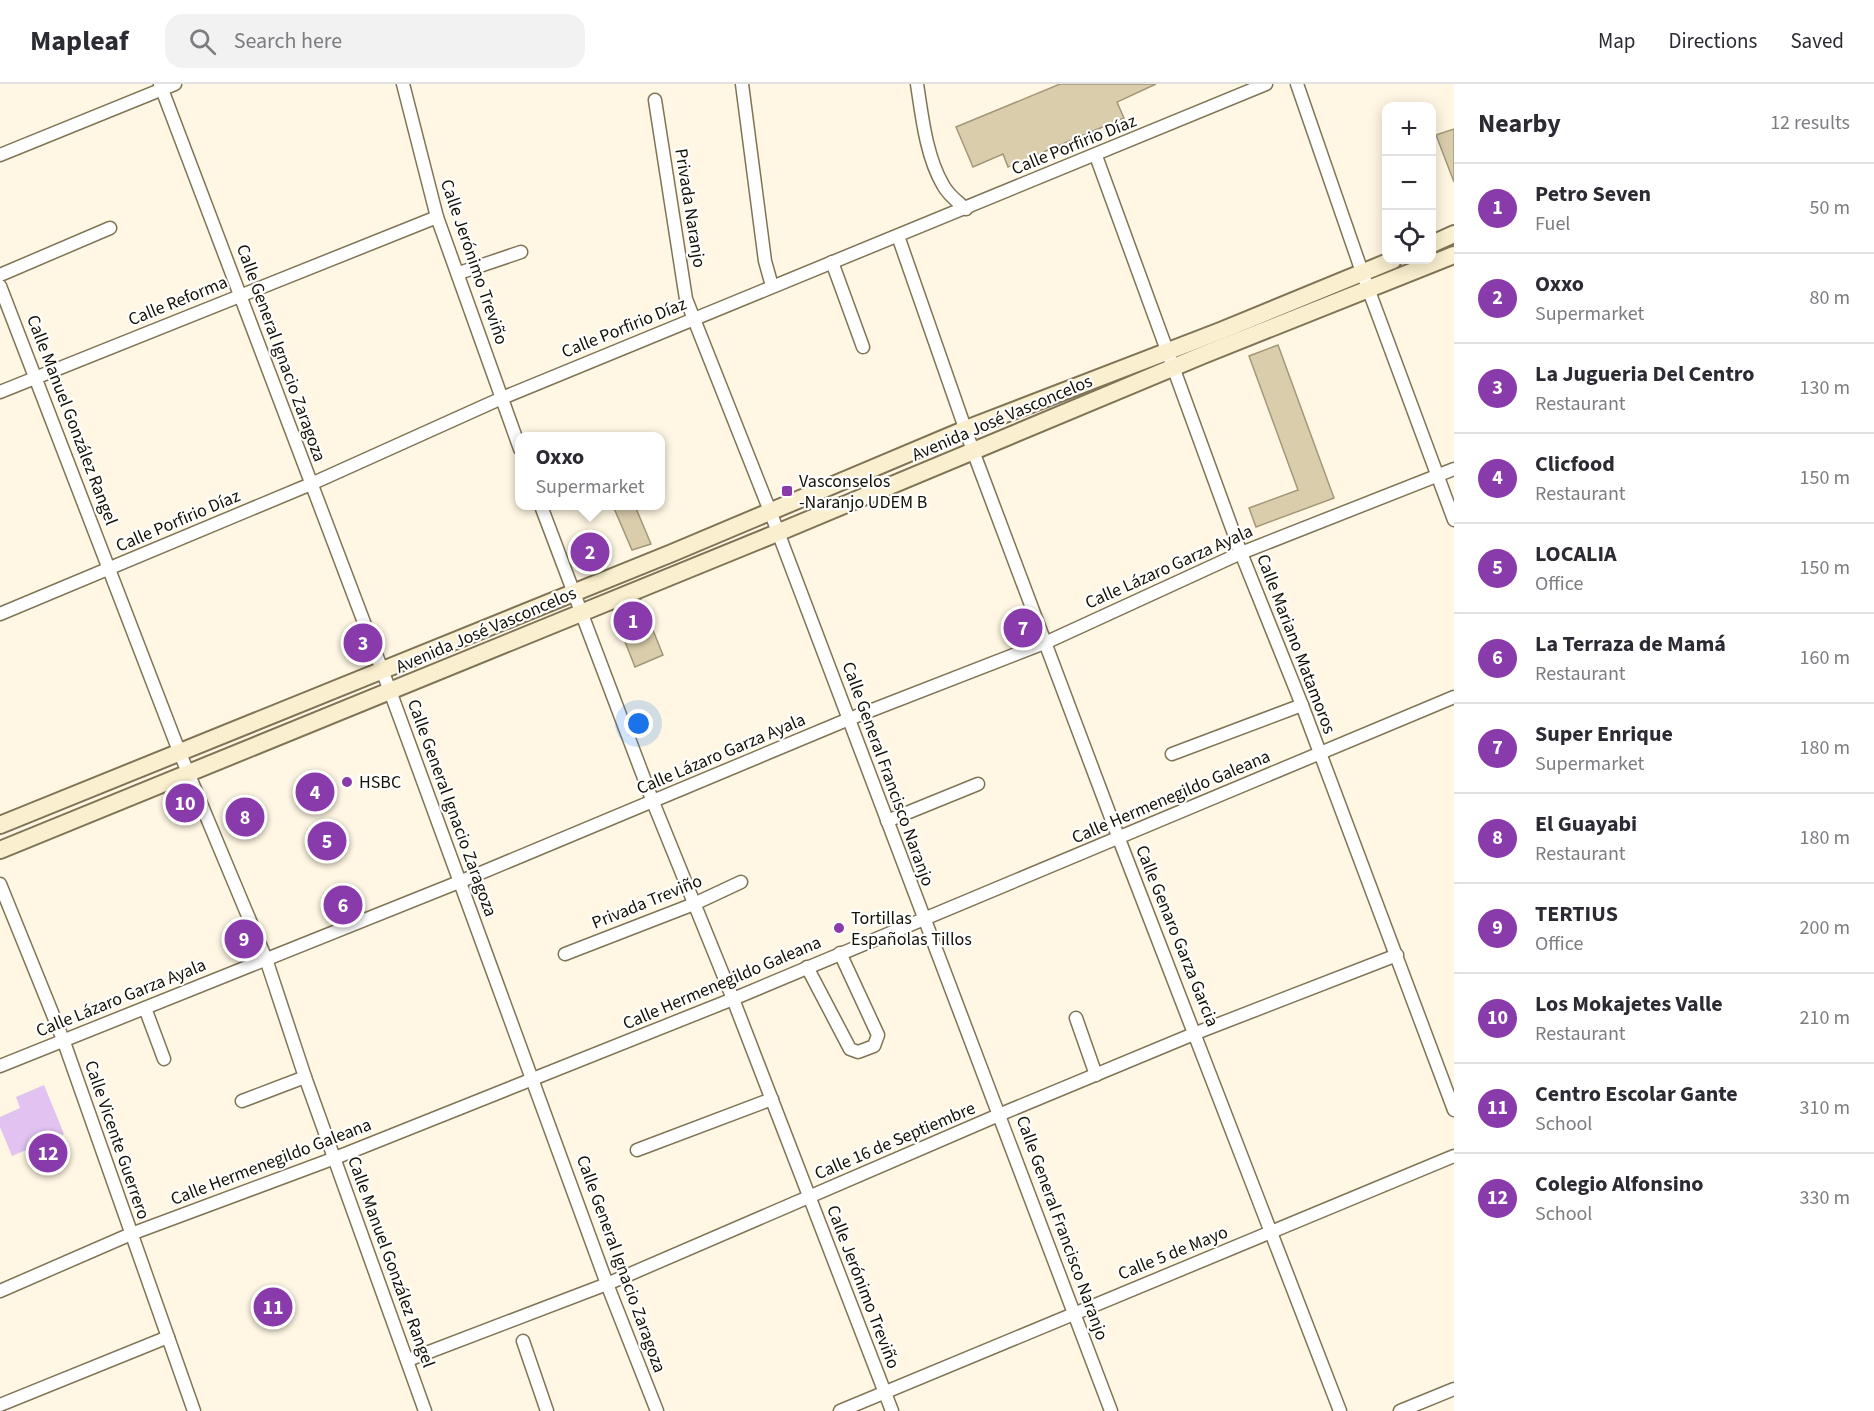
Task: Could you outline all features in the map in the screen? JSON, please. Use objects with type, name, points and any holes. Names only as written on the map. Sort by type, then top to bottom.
[{"type":"main road","points":[[1436,242],[1454,234]]},
{"type":"main road","name":"Avenida José Vasconcelos","points":[[0,825],[574,592],[966,429],[1369,290],[1454,255]]},
{"type":"main road","name":"Avenida José Vasconcelos","points":[[0,850],[973,451],[1383,264]]},
{"type":"street","points":[[0,155],[161,86],[175,84]]},
{"type":"street","name":"Calle Jerónimo Treviño","points":[[403,84],[437,217],[459,273],[515,437]]},
{"type":"street","points":[[742,84],[765,261],[772,286]]},
{"type":"street","points":[[917,84],[928,141],[938,175],[947,191],[966,208]]},
{"type":"street","name":"Calle Porfirio Díaz","points":[[0,614],[311,484],[502,398],[772,286],[1096,156],[1266,84]]},
{"type":"street","points":[[1297,84],[1362,272],[1454,520]]},
{"type":"street","name":"Calle General Ignacio Zaragoza","points":[[161,86],[390,691],[657,1411]]},
{"type":"street","name":"Privada Naranjo","points":[[655,100],[686,299],[695,319]]},
{"type":"street","name":"Calle Mariano Matamoros","points":[[1096,156],[1241,553],[1302,705],[1454,1110]]},
{"type":"street","name":"Calle Reforma","points":[[0,392],[437,217]]},
{"type":"street","points":[[0,275],[111,228]]},
{"type":"street","name":"Calle Genaro Garza Garcia","points":[[898,236],[973,451],[1047,642],[1119,839],[1196,1033],[1340,1411]]},
{"type":"street","points":[[459,273],[521,252]]},
{"type":"street","points":[[832,262],[862,347]]},
{"type":"street","name":"Calle Manuel González Rangel","points":[[0,286],[179,751],[266,959],[305,1077],[425,1411]]},
{"type":"street","name":"Calle General Francisco Naranjo","points":[[695,319],[770,511],[923,919],[1000,1114],[1111,1411]]},
{"type":"street","name":"Calle Lázaro Garza Ayala","points":[[0,1066],[459,882],[849,719],[1047,642],[1241,553],[1454,469]]},
{"type":"street","name":"Calle Jerónimo Treviño","points":[[543,510],[653,802],[733,999],[892,1411]]},
{"type":"street","name":"Calle Hermenegildo Galeana","points":[[0,1291],[131,1234],[335,1158],[733,999],[1454,697]]},
{"type":"street","points":[[1172,754],[1302,705]]},
{"type":"street","points":[[887,820],[978,784]]},
{"type":"street","name":"Privada Treviño","points":[[566,954],[694,904],[741,882]]},
{"type":"street","name":"Calle Vicente Guerrero","points":[[0,884],[64,1042],[194,1411]]},
{"type":"street","points":[[807,967],[850,1049],[858,1052],[874,1046],[878,1035],[840,953]]},
{"type":"street","name":"Calle 16 de Septiembre","points":[[408,1360],[608,1284],[1000,1114],[1196,1033],[1396,956]]},
{"type":"street","points":[[145,1008],[164,1059]]},
{"type":"street","points":[[1076,1018],[1096,1075]]},
{"type":"street","points":[[242,1101],[305,1077]]},
{"type":"street","points":[[637,1150],[772,1099]]},
{"type":"street","name":"Calle 5 de Mayo","points":[[840,1411],[1454,1156]]},
{"type":"street","points":[[0,1405],[168,1337]]},
{"type":"street","points":[[523,1341],[546,1411]]},
{"type":"street","points":[[1400,1411],[1454,1389]]},
{"type":"shaded area","points":[[44,1085],[64,1134],[12,1156],[0,1127],[0,1117],[20,1108],[16,1097]]},
{"type":"building","points":[[1060,84],[1156,84],[1117,102],[1124,118],[1008,167],[1003,154],[973,167],[956,127]]},
{"type":"building","points":[[1454,129],[1454,182],[1436,135]]},
{"type":"building","points":[[1278,345],[1334,498],[1256,527],[1249,508],[1298,490],[1249,356]]},
{"type":"building","points":[[615,510],[637,510],[651,544],[632,550]]},
{"type":"building","points":[[640,598],[663,655],[635,667],[612,609]]},
{"type":"place","name":"Vasconselos -Naranjo UDEM B","points":[[787,491]]},
{"type":"place","name":"Oxxo","points":[[590,552]]},
{"type":"place","name":"Petro Seven","points":[[633,621]]},
{"type":"place","name":"Super Enrique","points":[[1023,628]]},
{"type":"place","name":"La Jugueria Del Centro","points":[[363,643]]},
{"type":"place","name":"HSBC","points":[[347,782]]},
{"type":"place","name":"Clicfood","points":[[315,792]]},
{"type":"place","name":"Los Mokajetes Valle","points":[[185,803]]},
{"type":"place","name":"El Guayabi","points":[[245,817]]},
{"type":"place","name":"LOCALIA","points":[[327,841]]},
{"type":"place","name":"La Terraza de Mamá","points":[[343,905]]},
{"type":"place","name":"Tortillas Españolas Tillos","points":[[839,928]]},
{"type":"place","name":"TERTIUS","points":[[244,939]]},
{"type":"place","name":"Colegio Alfonsino","points":[[48,1153]]},
{"type":"place","name":"Centro Escolar Gante","points":[[273,1307]]}]
